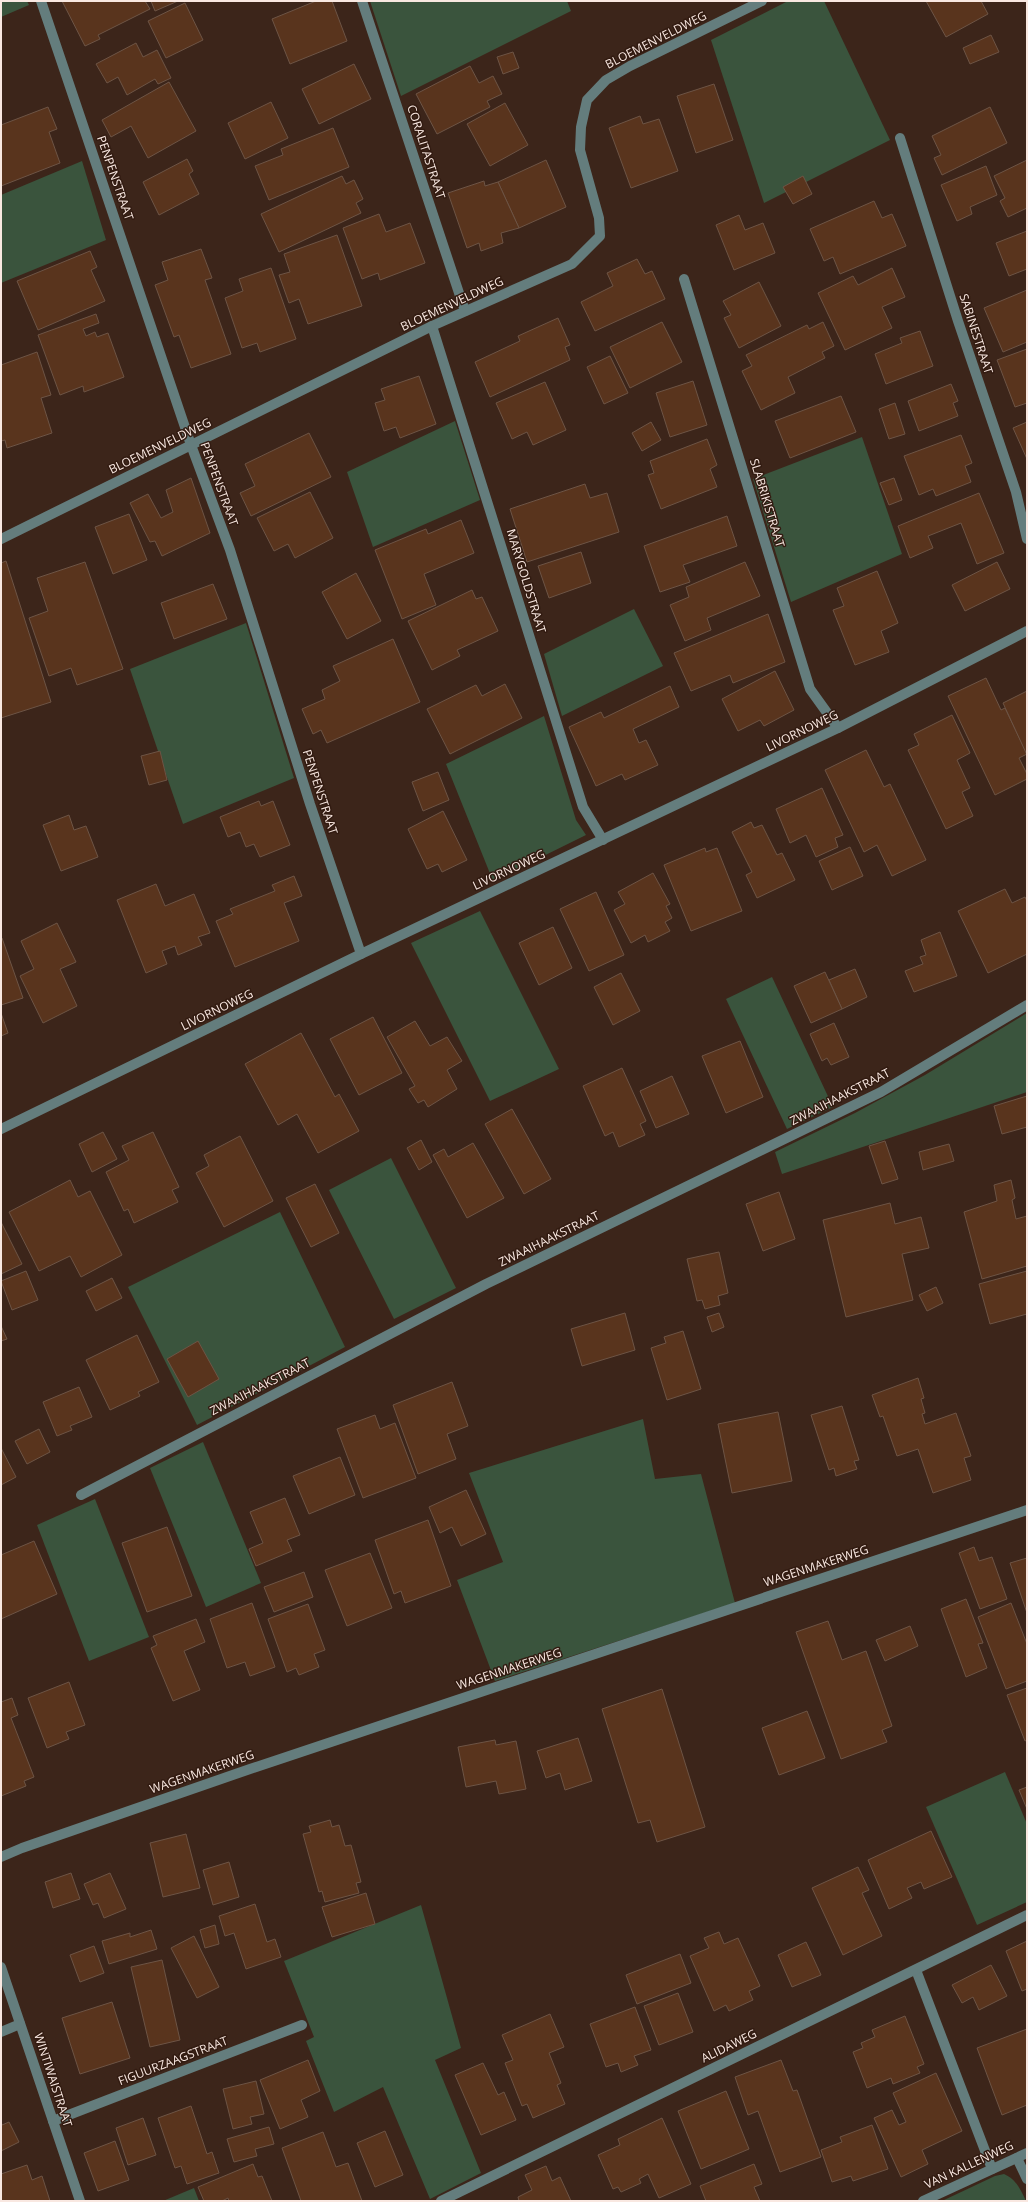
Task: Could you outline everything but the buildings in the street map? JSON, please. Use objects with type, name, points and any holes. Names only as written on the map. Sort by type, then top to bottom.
[{"type":"street","name":"PENPENSTRAAT","points":[[42,1],[191,445],[230,550],[310,804],[361,954]]},
{"type":"street","name":"CORALITASTRAAT","points":[[362,1],[465,311]]},
{"type":"street","name":"BLOEMENVELDWEG","points":[[1,539],[432,326],[572,264],[600,236],[599,218],[580,150],[580,127],[587,100],[606,80],[630,66],[762,1]]},
{"type":"street","name":"SABINESTRAAT","points":[[900,138],[958,321],[1016,492],[1027,539]]},
{"type":"street","name":"SLABRIKISTRAAT","points":[[684,280],[810,689],[838,728]]},
{"type":"street","name":"MARYGOLDSTRAAT","points":[[432,326],[583,807],[604,840]]},
{"type":"street","name":"LIVORNOWEG","points":[[1,1129],[361,954],[838,728],[1027,631]]},
{"type":"street","name":"ZWAAIHAAKSTRAAT","points":[[81,1494],[486,1284],[881,1092],[1027,1006]]},
{"type":"street","name":"WAGENMAKERWEG","points":[[1,1857],[22,1848],[243,1771],[1027,1510]]},
{"type":"street","name":"ALIDAWEG","points":[[442,2201],[1027,1915]]},
{"type":"street","name":"WINTIWAISTRAAT","points":[[1,1967],[80,2201]]},
{"type":"street","points":[[916,1970],[992,2169]]},
{"type":"street","points":[[1,2032],[20,2024]]},
{"type":"street","name":"FIGUURZAAGSTRAAT","points":[[53,2121],[302,2025]]},
{"type":"street","name":"VAN KALLENWEG","points":[[923,2201],[1027,2153]]},
{"type":"street","points":[[1017,2158],[1027,2179]]},
{"type":"green space","points":[[1,1],[27,1],[29,5],[1,17]]},
{"type":"green space","points":[[370,1],[567,1],[571,11],[401,96]]},
{"type":"green space","points":[[788,1],[824,1],[890,140],[764,203],[711,40]]},
{"type":"green space","points":[[82,161],[106,240],[1,283],[1,195]]},
{"type":"green space","points":[[455,421],[480,500],[373,547],[347,472]]},
{"type":"green space","points":[[862,437],[902,554],[791,602],[753,479]]},
{"type":"green space","points":[[634,609],[663,666],[562,716],[544,654]]},
{"type":"green space","points":[[246,623],[294,778],[183,824],[130,669]]},
{"type":"green space","points":[[544,716],[576,820],[586,835],[493,881],[446,764]]},
{"type":"green space","points":[[480,911],[559,1069],[490,1101],[411,943]]},
{"type":"green space","points":[[772,977],[833,1107],[787,1129],[726,999]]},
{"type":"green space","points":[[1027,1013],[1027,1092],[782,1174],[775,1152],[855,1113],[925,1075]]},
{"type":"green space","points":[[391,1158],[456,1288],[394,1319],[329,1190]]},
{"type":"green space","points":[[280,1212],[345,1347],[197,1425],[128,1287]]},
{"type":"green space","points":[[643,1419],[655,1479],[701,1474],[735,1603],[495,1681],[457,1580],[503,1562],[469,1473]]},
{"type":"green space","points":[[203,1442],[261,1583],[206,1607],[150,1468]]},
{"type":"green space","points":[[95,1499],[149,1637],[89,1661],[37,1525]]},
{"type":"green space","points":[[1005,1772],[1027,1824],[1027,1902],[977,1925],[926,1807]]},
{"type":"green space","points":[[421,1905],[461,2048],[435,2060],[481,2173],[430,2199],[383,2087],[334,2112],[306,2041],[314,2037],[284,1961]]},
{"type":"green space","points":[[1004,2174],[1015,2182],[1026,2201],[942,2201],[995,2176]]},
{"type":"green space","points":[[194,2188],[199,2201],[163,2201]]}]
